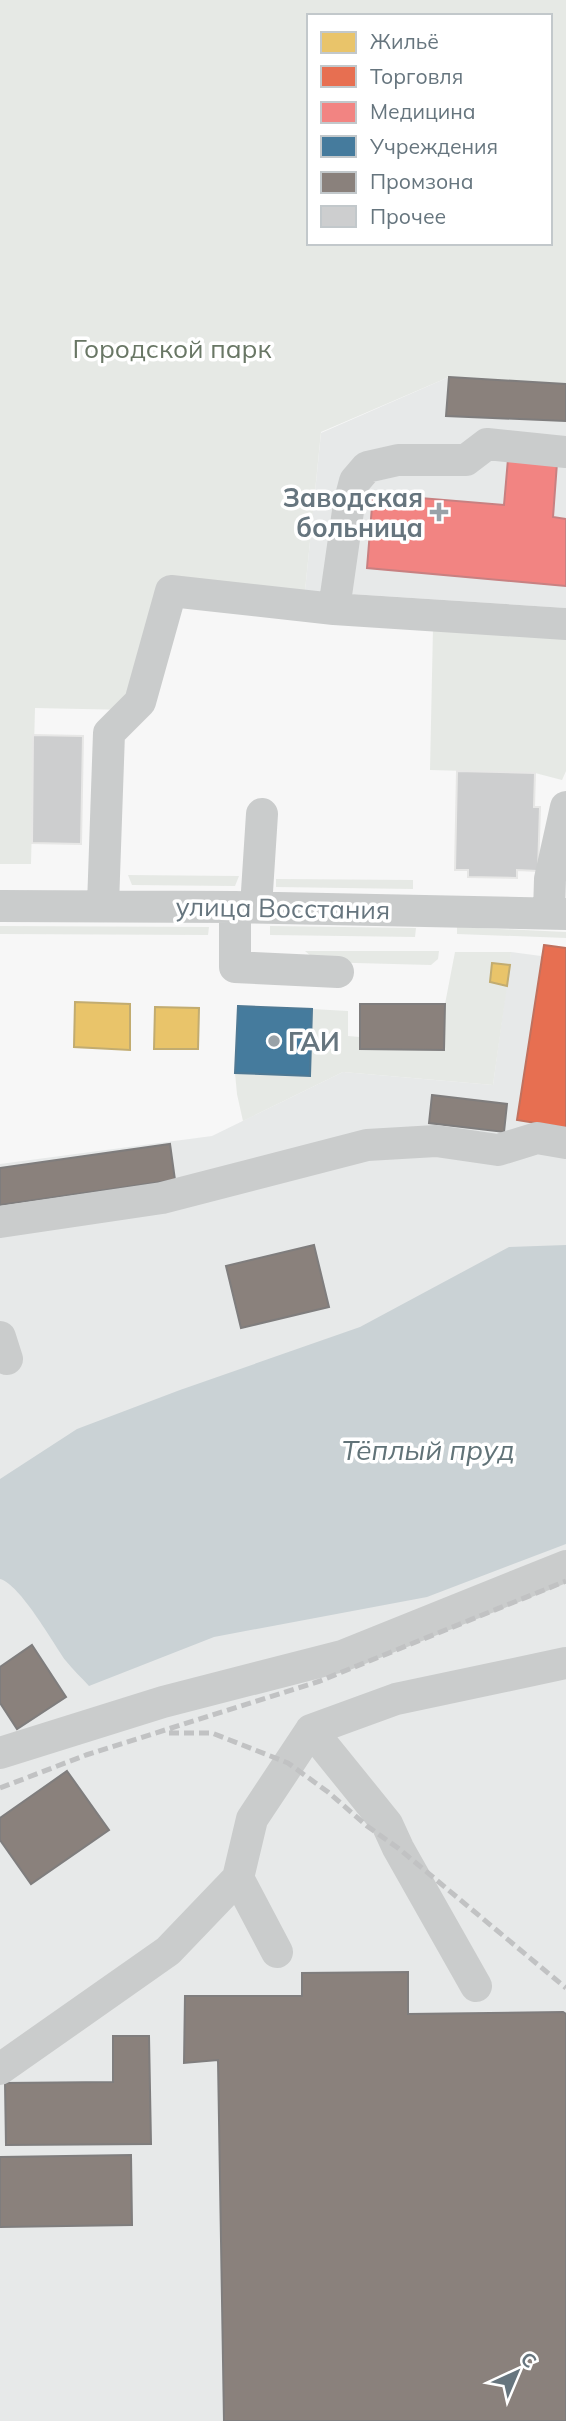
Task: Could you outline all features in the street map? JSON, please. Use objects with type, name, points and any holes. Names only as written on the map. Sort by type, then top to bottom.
[{"type":"street","points":[[334,609],[349,504],[355,481],[367,467],[398,460],[466,460],[486,444],[566,452]]},
{"type":"street","points":[[103,905],[108,733],[140,702],[171,591],[334,609],[566,624]]},
{"type":"street","points":[[558,914],[550,879],[566,807]]},
{"type":"street","points":[[262,814],[235,967],[338,972]]},
{"type":"street","name":"улица Восстания","points":[[0,906],[245,907],[558,914]]},
{"type":"street","points":[[0,1222],[162,1198],[366,1145],[436,1140],[498,1150],[537,1138],[566,1143]]},
{"type":"street","points":[[0,1753],[163,1702],[342,1656],[566,1566]]},
{"type":"street","points":[[0,2069],[168,1951],[238,1878],[252,1819],[311,1730],[396,1699],[566,1663]]},
{"type":"street","points":[[311,1730],[387,1824],[476,1986]]},
{"type":"street","points":[[238,1878],[277,1952]]},
{"type":"shaded area","name":"Заводская больница","points":[[449,377],[566,384],[566,608],[305,591],[321,433]]},
{"type":"shaded area","points":[[544,945],[566,948],[566,2421],[0,2421],[0,1164],[212,1136],[343,1072],[493,1085],[511,952],[541,956]]},
{"type":"green space","name":"Городской парк","points":[[0,0],[566,0],[566,384],[449,377],[321,432],[305,591],[167,584],[130,710],[35,708],[31,864],[0,864]]},
{"type":"green space","points":[[433,628],[566,636],[566,771],[562,780],[535,773],[430,770]]},
{"type":"green space","points":[[128,875],[239,876],[235,886],[132,885]]},
{"type":"green space","points":[[276,879],[413,880],[413,889],[276,887]]},
{"type":"green space","points":[[0,926],[209,927],[208,935],[0,934]]},
{"type":"green space","points":[[270,926],[416,928],[415,937],[270,935]]},
{"type":"green space","points":[[457,927],[566,932],[566,938],[457,934]]},
{"type":"green space","points":[[305,951],[439,951],[438,959],[431,965],[318,962]]},
{"type":"green space","points":[[455,952],[511,952],[510,965],[492,964],[490,982],[507,986],[493,1085],[343,1072],[243,1121],[235,1073],[310,1075],[312,1009],[348,1011],[348,1036],[360,1037],[361,1049],[444,1050],[445,1004]]},
{"type":"water","name":"Тёплый пруд","points":[[566,1245],[566,1544],[427,1597],[214,1637],[89,1686],[66,1661],[17,1591],[0,1579],[0,1479],[77,1429],[360,1327],[509,1247]]},
{"type":"building: Жильё","points":[[492,963],[510,965],[507,986],[490,982]]},
{"type":"building: Жильё","points":[[75,1002],[130,1004],[130,1050],[74,1047]]},
{"type":"building: Жильё","points":[[155,1007],[199,1008],[198,1049],[154,1049]]},
{"type":"building: Торговля","points":[[544,945],[566,948],[566,1128],[517,1120]]},
{"type":"building: Медицина","name":"Заводская больница","points":[[508,459],[557,463],[553,517],[566,519],[566,586],[367,568],[373,494],[504,505]]},
{"type":"building: Учреждения","name":"ГАИ","points":[[238,1006],[312,1009],[310,1076],[235,1073]]},
{"type":"building: Промзона","points":[[449,377],[566,384],[566,421],[446,416]]},
{"type":"building: Промзона","points":[[360,1004],[445,1004],[444,1050],[360,1049]]},
{"type":"building: Промзона","points":[[432,1095],[507,1104],[504,1132],[429,1123]]},
{"type":"building: Промзона","points":[[170,1144],[175,1180],[0,1205],[0,1168]]},
{"type":"building: Промзона","points":[[314,1245],[329,1307],[241,1328],[226,1266]]},
{"type":"building: Промзона","points":[[32,1645],[66,1697],[17,1729],[0,1703],[0,1667]]},
{"type":"building: Промзона","points":[[67,1771],[109,1830],[31,1884],[0,1840],[0,1818]]},
{"type":"building: Промзона","points":[[408,1972],[408,2014],[566,2014],[566,2421],[224,2421],[218,2060],[184,2063],[185,1996],[302,1996],[302,1973]]},
{"type":"building: Промзона","points":[[113,2036],[149,2036],[151,2144],[6,2145],[5,2083],[113,2082]]},
{"type":"building: Промзона","points":[[131,2155],[132,2225],[0,2227],[0,2157]]},
{"type":"building: Прочее","points":[[33,735],[83,736],[81,844],[32,843]]},
{"type":"building: Прочее","points":[[457,771],[535,773],[534,807],[540,807],[538,871],[517,870],[517,878],[468,877],[468,870],[455,870]]},
{"type":"railway","points":[[0,1788],[86,1755],[320,1681],[566,1581]]},
{"type":"railway","points":[[169,1733],[212,1733],[288,1763],[398,1848],[566,1988]]},
{"type":"place","name":"Заводская больница","points":[[439,512]]},
{"type":"place","name":"ГАИ","points":[[274,1041]]}]
